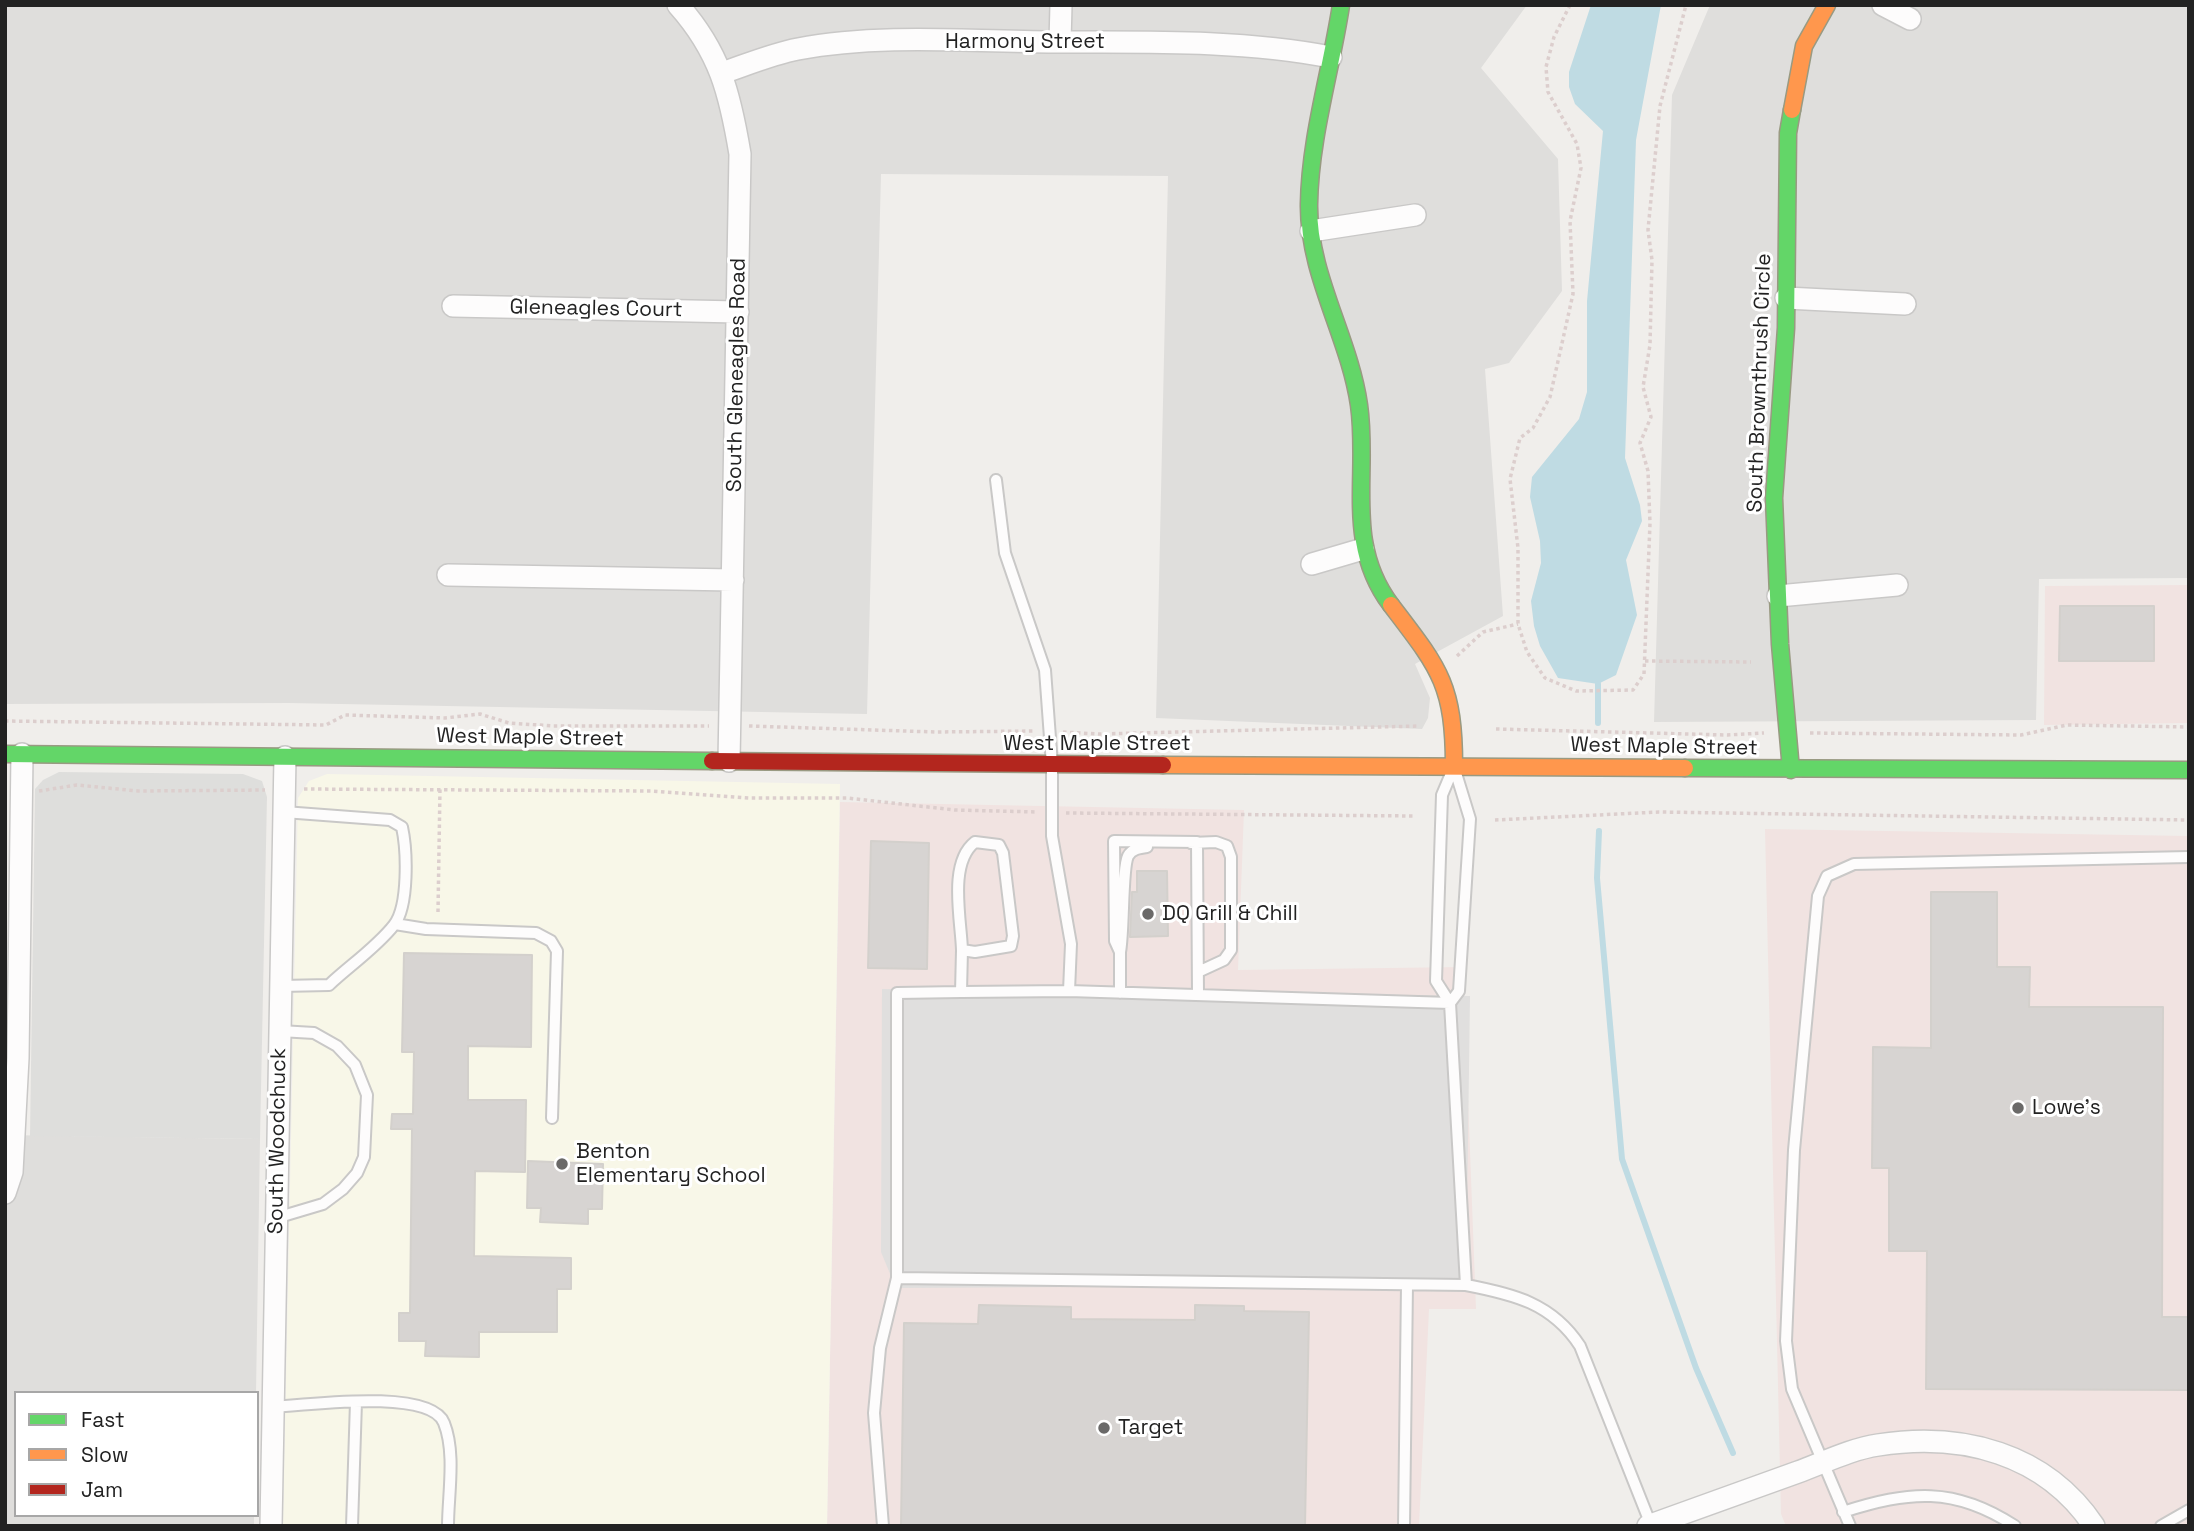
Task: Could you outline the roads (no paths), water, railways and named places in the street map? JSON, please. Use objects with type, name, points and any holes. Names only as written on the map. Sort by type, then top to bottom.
[{"type":"main road","points":[[1341,5],[1313,145],[1311,231],[1322,286],[1342,333],[1360,406],[1359,507],[1363,549],[1378,589],[1427,650],[1443,677],[1454,711],[1454,766]]},
{"type":"main road","name":"South Brownthrush Circle","points":[[1791,770],[1778,596],[1774,498],[1786,298],[1788,133],[1804,46],[1827,5]]},
{"type":"main road","name":"West Maple Street","points":[[14,754],[1052,765],[2189,770]]},
{"type":"street","name":"South Gleneagles Road","points":[[678,5],[696,25],[722,73],[731,101],[740,154],[729,761]]},
{"type":"street","points":[[1060,42],[1061,5]]},
{"type":"street","points":[[1883,5],[1910,19]]},
{"type":"street","name":"Harmony Street","points":[[722,73],[797,50],[851,43],[1060,42],[1284,48],[1331,58]]},
{"type":"street","points":[[1311,231],[1415,215]]},
{"type":"street","points":[[1786,298],[1905,304]]},
{"type":"street","name":"Gleneagles Court","points":[[453,306],[738,312]]},
{"type":"street","points":[[1312,564],[1363,549]]},
{"type":"street","points":[[448,575],[733,580]]},
{"type":"street","points":[[1778,596],[1897,585]]},
{"type":"street","points":[[5,1193],[12,1172],[18,1058],[22,791],[14,754]]},
{"type":"street","name":"South Woodchuck","points":[[271,1526],[285,757]]},
{"type":"street","points":[[1649,1525],[1877,1445],[1933,1441],[1987,1447],[2031,1467],[2077,1501],[2089,1519]]},
{"type":"lane","points":[[996,480],[1004,553],[1045,670],[1052,765],[1052,836],[1070,944],[1069,991]]},
{"type":"lane","points":[[1450,1003],[1460,991],[1470,819],[1454,766]]},
{"type":"lane","points":[[1454,766],[1443,795],[1436,981],[1450,1003],[1466,1285]]},
{"type":"lane","points":[[281,986],[329,985],[395,924],[402,906],[406,845],[402,827],[390,820],[284,812]]},
{"type":"lane","points":[[1120,952],[1115,942],[1114,841],[1216,842],[1227,846],[1231,857],[1231,950],[1224,960],[1198,972]]},
{"type":"lane","points":[[961,992],[960,869],[965,850],[975,842],[999,845],[1003,853],[1013,936],[1011,946],[975,952],[962,950]]},
{"type":"lane","points":[[1197,842],[1198,995]]},
{"type":"lane","points":[[1120,993],[1120,952],[1129,854],[1138,848],[1197,842]]},
{"type":"lane","points":[[1850,1526],[1792,1389],[1786,1341],[1794,1150],[1818,896],[1827,876],[1854,864],[2189,857]]},
{"type":"lane","points":[[395,924],[426,929],[536,933],[551,942],[557,951],[552,1118]]},
{"type":"lane","points":[[883,1526],[874,1413],[880,1348],[897,1278],[897,992],[1069,991],[1450,1003]]},
{"type":"lane","points":[[276,1218],[323,1204],[343,1189],[356,1173],[364,1157],[367,1095],[355,1065],[337,1046],[314,1033],[280,1031]]},
{"type":"lane","points":[[897,1278],[1466,1285],[1514,1294],[1553,1314],[1568,1328],[1594,1378],[1649,1525]]},
{"type":"lane","points":[[1404,1526],[1407,1285]]},
{"type":"lane","points":[[352,1526],[356,1402]]},
{"type":"lane","points":[[273,1407],[356,1402],[416,1404],[434,1410],[444,1421],[449,1443],[448,1526]]},
{"type":"lane","points":[[1843,1512],[1903,1495],[1929,1494],[1973,1504],[2015,1526]]},
{"type":"lane","points":[[2161,1526],[2189,1510]]},
{"type":"water","points":[[1591,5],[1661,5],[1636,140],[1625,458],[1640,505],[1642,521],[1626,560],[1637,615],[1616,675],[1598,684],[1558,678],[1540,646],[1531,601],[1541,563],[1540,541],[1530,497],[1532,477],[1579,419],[1587,392],[1587,301],[1603,131],[1575,104],[1569,87],[1569,72]]},
{"type":"waterway","points":[[1598,684],[1598,723]]},
{"type":"waterway","points":[[1599,831],[1597,878],[1622,1159],[1696,1368],[1733,1453]]},
{"type":"place","name":"DQ Grill & Chill","points":[[1148,914]]},
{"type":"place","name":"Lowe's","points":[[2018,1108]]},
{"type":"place","name":"Benton Elementary School","points":[[562,1164]]},
{"type":"place","name":"Target","points":[[1104,1428]]}]
